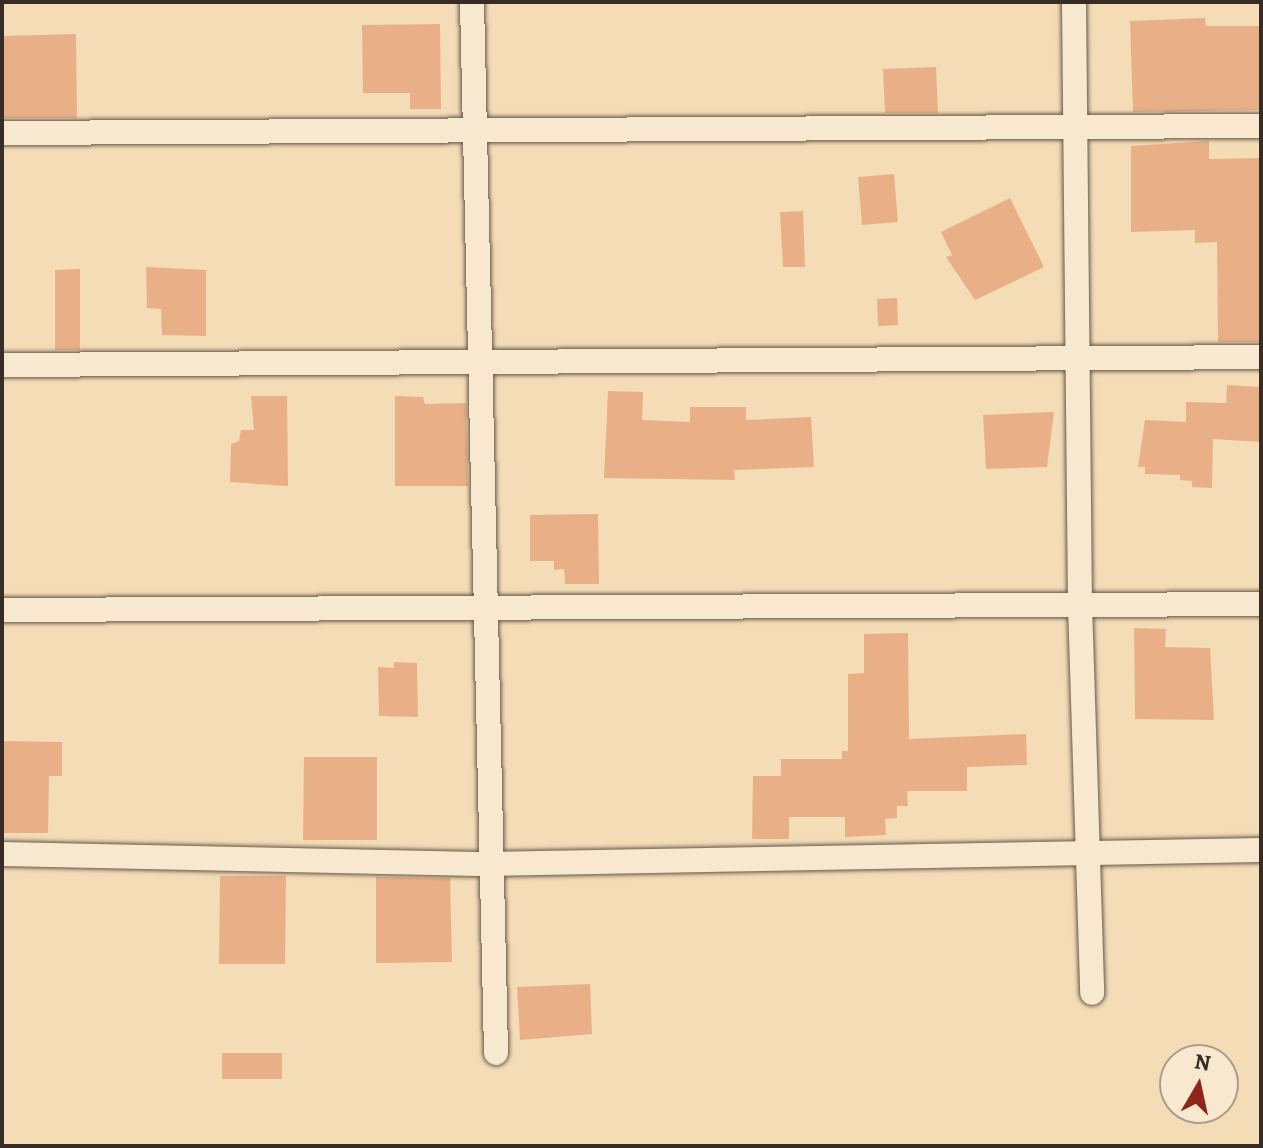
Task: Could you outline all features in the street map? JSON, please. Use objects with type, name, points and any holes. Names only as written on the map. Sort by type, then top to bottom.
[{"type":"street","points":[[472,2],[496,1053]]},
{"type":"street","points":[[1074,2],[1080,604],[1092,993]]},
{"type":"street","points":[[2,133],[1261,126]]},
{"type":"street","points":[[2,365],[1078,355],[1261,357]]},
{"type":"street","points":[[2,610],[1261,604]]},
{"type":"street","points":[[2,854],[491,864],[1261,850]]},
{"type":"building","points":[[1205,18],[1206,26],[1261,26],[1261,110],[1133,112],[1130,21]]},
{"type":"building","points":[[440,24],[441,109],[410,109],[410,93],[363,93],[362,25]]},
{"type":"building","points":[[76,34],[77,118],[2,118],[2,36]]},
{"type":"building","points":[[936,67],[938,113],[885,113],[883,69]]},
{"type":"building","points":[[1209,141],[1209,159],[1261,158],[1261,342],[1218,342],[1217,242],[1195,243],[1195,230],[1131,232],[1131,146]]},
{"type":"building","points":[[894,174],[898,222],[862,225],[858,177]]},
{"type":"building","points":[[1010,198],[1044,267],[975,300],[946,257],[952,255],[941,232]]},
{"type":"building","points":[[803,211],[805,267],[783,267],[780,212]]},
{"type":"building","points":[[146,267],[206,270],[206,336],[162,335],[161,309],[147,308]]},
{"type":"building","points":[[80,269],[80,350],[55,350],[55,270]]},
{"type":"building","points":[[897,298],[898,325],[878,326],[877,299]]},
{"type":"building","points":[[1227,385],[1261,387],[1261,442],[1213,439],[1212,488],[1192,487],[1192,481],[1180,480],[1180,475],[1145,474],[1145,467],[1138,467],[1145,420],[1186,422],[1186,402],[1226,403]]},
{"type":"building","points":[[608,391],[643,392],[642,420],[690,422],[690,407],[746,407],[746,420],[811,417],[814,467],[734,470],[735,480],[604,478]]},
{"type":"building","points":[[251,396],[287,396],[288,486],[230,482],[231,444],[239,441],[241,430],[254,430]]},
{"type":"building","points":[[395,396],[423,397],[425,404],[466,403],[468,486],[395,486]]},
{"type":"building","points":[[1054,412],[1047,467],[986,469],[983,415]]},
{"type":"building","points":[[598,514],[599,584],[565,584],[564,569],[554,570],[554,561],[530,561],[530,515]]},
{"type":"building","points":[[1134,628],[1166,629],[1165,647],[1210,648],[1214,720],[1135,719]]},
{"type":"building","points":[[908,633],[909,739],[1026,734],[1027,765],[967,767],[967,791],[907,791],[908,806],[897,806],[897,818],[885,819],[886,835],[845,837],[845,817],[789,817],[789,839],[752,839],[753,776],[781,776],[781,759],[842,759],[842,751],[848,751],[848,674],[864,673],[864,634]]},
{"type":"building","points":[[394,662],[417,663],[418,717],[379,716],[378,667],[394,668]]},
{"type":"building","points":[[2,741],[62,742],[62,776],[49,776],[48,833],[2,833]]},
{"type":"building","points":[[304,757],[377,757],[377,840],[303,840]]},
{"type":"building","points":[[220,876],[286,876],[285,964],[219,964]]},
{"type":"building","points":[[376,877],[450,878],[452,962],[376,963]]},
{"type":"building","points":[[590,984],[592,1034],[520,1040],[517,987]]},
{"type":"building","points":[[222,1053],[282,1053],[282,1079],[222,1079]]}]
